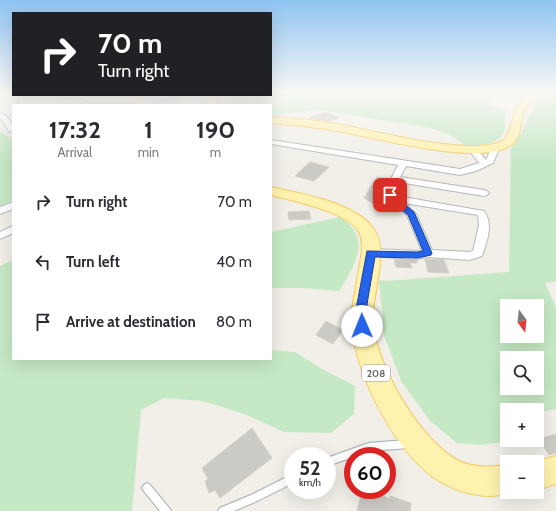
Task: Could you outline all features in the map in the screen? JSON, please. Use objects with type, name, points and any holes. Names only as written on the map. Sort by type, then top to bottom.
[{"type":"main road","points":[[272,120],[321,124],[450,148],[473,150],[496,147],[505,144],[512,136],[513,128],[518,116]]},
{"type":"main road","points":[[272,191],[337,210],[355,219],[368,232],[371,250]]},
{"type":"main road","name":"208","points":[[371,250],[362,304],[362,326],[368,354],[381,385],[416,443],[443,468],[472,479],[500,480]]},
{"type":"main road","points":[[544,473],[556,470]]},
{"type":"street","points":[[1,116],[12,129]]},
{"type":"street","points":[[272,142],[460,172],[473,169],[490,161],[496,147]]},
{"type":"street","points":[[473,150],[484,164]]},
{"type":"street","points":[[403,163],[389,192],[392,198],[411,214],[427,253]]},
{"type":"street","points":[[395,179],[484,193]]},
{"type":"street","points":[[371,250],[418,255],[427,253],[468,256],[478,253],[485,221],[483,215],[475,211],[392,198]]},
{"type":"street","points":[[0,211],[12,205]]},
{"type":"street","points":[[0,236],[12,230]]},
{"type":"lane","points":[[336,459],[369,447],[416,443]]},
{"type":"lane","points":[[223,511],[254,498],[284,483]]},
{"type":"lane","points":[[147,488],[166,511]]},
{"type":"green space","points":[[355,116],[505,116],[504,132],[498,140],[482,145],[466,146],[452,136],[431,128]]},
{"type":"green space","points":[[530,116],[556,116],[556,281],[545,283],[556,307],[556,409],[544,412],[544,403],[500,403],[500,442],[480,445],[457,443],[430,421],[401,381],[384,335],[379,280],[386,281],[509,272],[511,149]]},
{"type":"green space","points":[[0,132],[12,138],[12,200],[0,206]]},
{"type":"green space","points":[[340,217],[350,225],[356,234],[358,252],[351,271],[339,291],[302,288],[272,288],[272,232]]},
{"type":"green space","points":[[12,260],[12,360],[272,360],[272,350],[295,352],[322,369],[355,386],[354,414],[331,433],[284,432],[247,415],[203,401],[164,398],[141,410],[132,511],[0,511],[0,266]]},
{"type":"building","points":[[316,116],[334,116],[339,118],[328,121],[310,118]]},
{"type":"building","points":[[310,162],[329,167],[314,181],[295,176]]},
{"type":"building","points":[[377,177],[389,180],[381,197],[394,208],[376,202],[374,204],[364,198]]},
{"type":"building","points":[[309,211],[311,219],[289,220],[288,212]]},
{"type":"building","points":[[394,259],[417,260],[417,263],[410,263],[412,268],[396,267]]},
{"type":"building","points":[[425,259],[444,260],[449,273],[428,272]]},
{"type":"building","points":[[326,321],[343,330],[333,344],[316,335]]},
{"type":"building","points":[[252,428],[272,458],[220,498],[215,490],[209,493],[205,481],[208,479],[202,468]]},
{"type":"building","points":[[556,434],[556,453],[549,455],[544,447],[544,437]]},
{"type":"building","points":[[396,498],[411,503],[410,511],[357,511],[360,499]]},
{"type":"route","points":[[362,326],[362,304],[371,253],[418,255],[428,253],[411,214],[390,195]]}]
